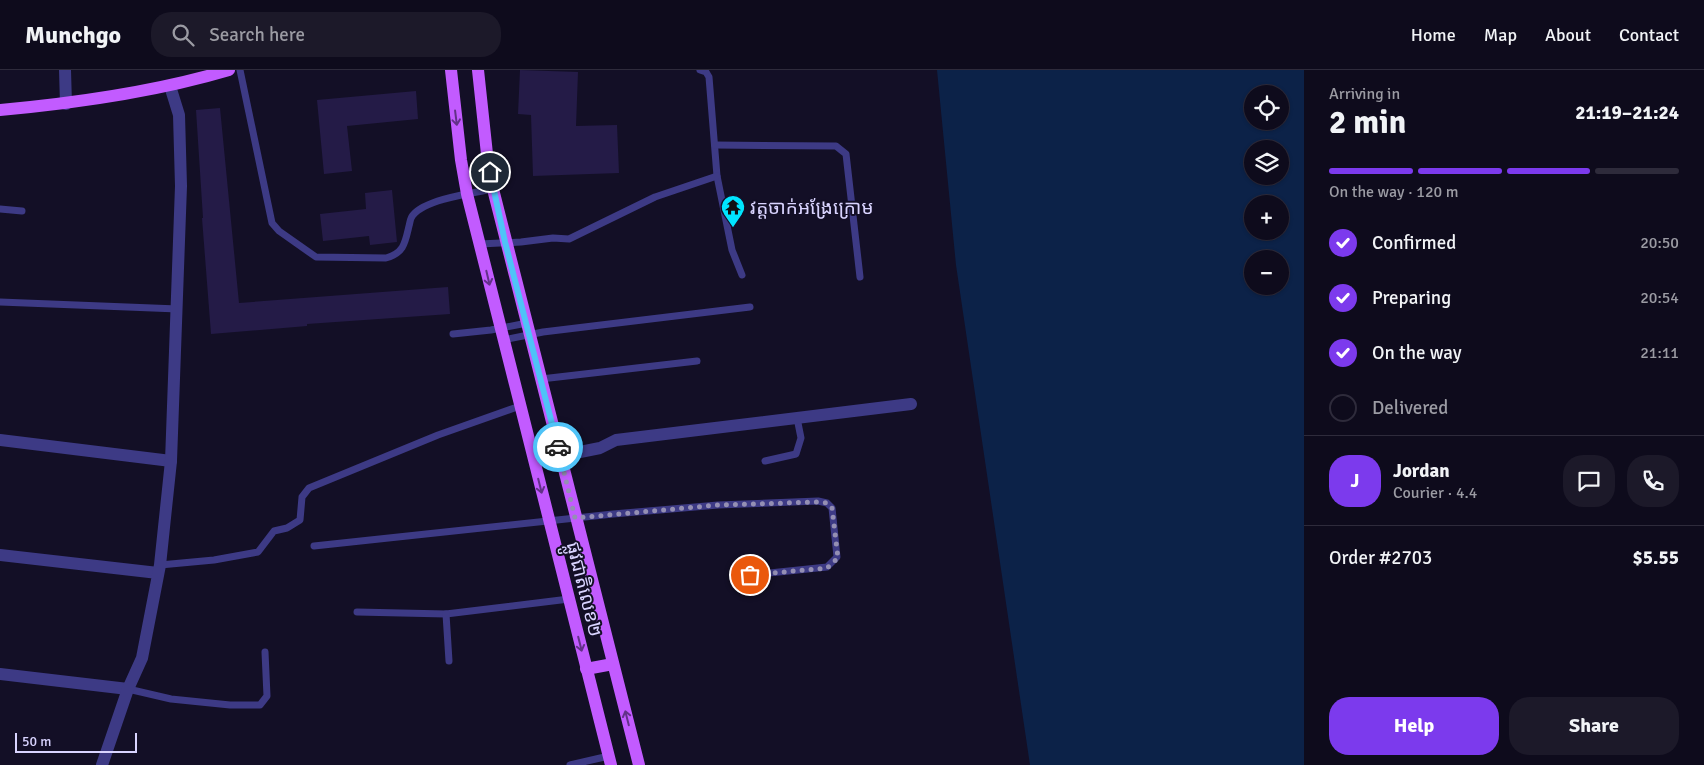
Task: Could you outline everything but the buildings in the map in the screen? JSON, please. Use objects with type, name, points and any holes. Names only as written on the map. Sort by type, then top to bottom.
[{"type":"main road","points":[[0,110],[66,104],[170,86],[229,70]]},
{"type":"main road","name":"ផ្លូវជាតិលេខ២","points":[[451,70],[461,160],[467,194],[610,761]]},
{"type":"main road","name":"ផ្លូវជាតិលេខ២","points":[[478,70],[493,189],[505,242],[638,765]]},
{"type":"main road","points":[[586,669],[613,664]]},
{"type":"street","points":[[65,70],[66,104]]},
{"type":"street","points":[[102,765],[128,689],[142,658],[160,569],[171,461],[178,310],[181,178],[179,115],[170,86]]},
{"type":"street","points":[[560,456],[600,448],[616,440],[911,404]]},
{"type":"street","points":[[0,440],[171,461]]},
{"type":"street","points":[[0,555],[160,569]]},
{"type":"street","points":[[0,674],[128,689]]},
{"type":"lane","points":[[240,70],[272,223],[279,232],[316,256],[386,258],[396,256],[402,250],[412,216],[426,205],[493,189]]},
{"type":"lane","points":[[700,70],[706,72],[711,85],[717,176],[732,250],[742,274]]},
{"type":"lane","points":[[715,145],[836,146],[842,149],[846,154],[860,277]]},
{"type":"lane","points":[[480,244],[553,238],[569,239],[654,197],[717,176]]},
{"type":"lane","points":[[0,209],[22,211]]},
{"type":"lane","points":[[0,302],[178,310]]},
{"type":"lane","points":[[453,334],[502,334],[528,329],[750,307]]},
{"type":"lane","points":[[502,334],[528,329]]},
{"type":"lane","points":[[541,379],[697,361]]},
{"type":"lane","points":[[160,569],[258,552],[274,531],[287,528],[300,520],[302,497],[309,488],[438,435],[520,406]]},
{"type":"lane","points":[[765,461],[796,454],[801,438],[796,418]]},
{"type":"lane","points":[[314,546],[549,520],[718,505],[818,502],[827,503],[832,508],[838,558],[827,568],[750,575]]},
{"type":"lane","points":[[357,612],[446,614],[569,599]]},
{"type":"lane","points":[[446,614],[448,661]]},
{"type":"lane","points":[[128,689],[171,699],[230,705],[260,705],[267,696],[265,652]]},
{"type":"lane","points":[[570,765],[610,761]]},
{"type":"water","points":[[937,70],[1304,70],[1304,765],[1030,765],[956,265]]},
{"type":"way so far","points":[[558,447],[575,518],[718,505],[818,502],[827,503],[832,508],[838,558],[827,568],[750,575]]},
{"type":"place","name":"វត្តចាក់អង្រែក្រោម","points":[[733,228]]},
{"type":"route","points":[[490,172],[505,242],[558,447]]}]
